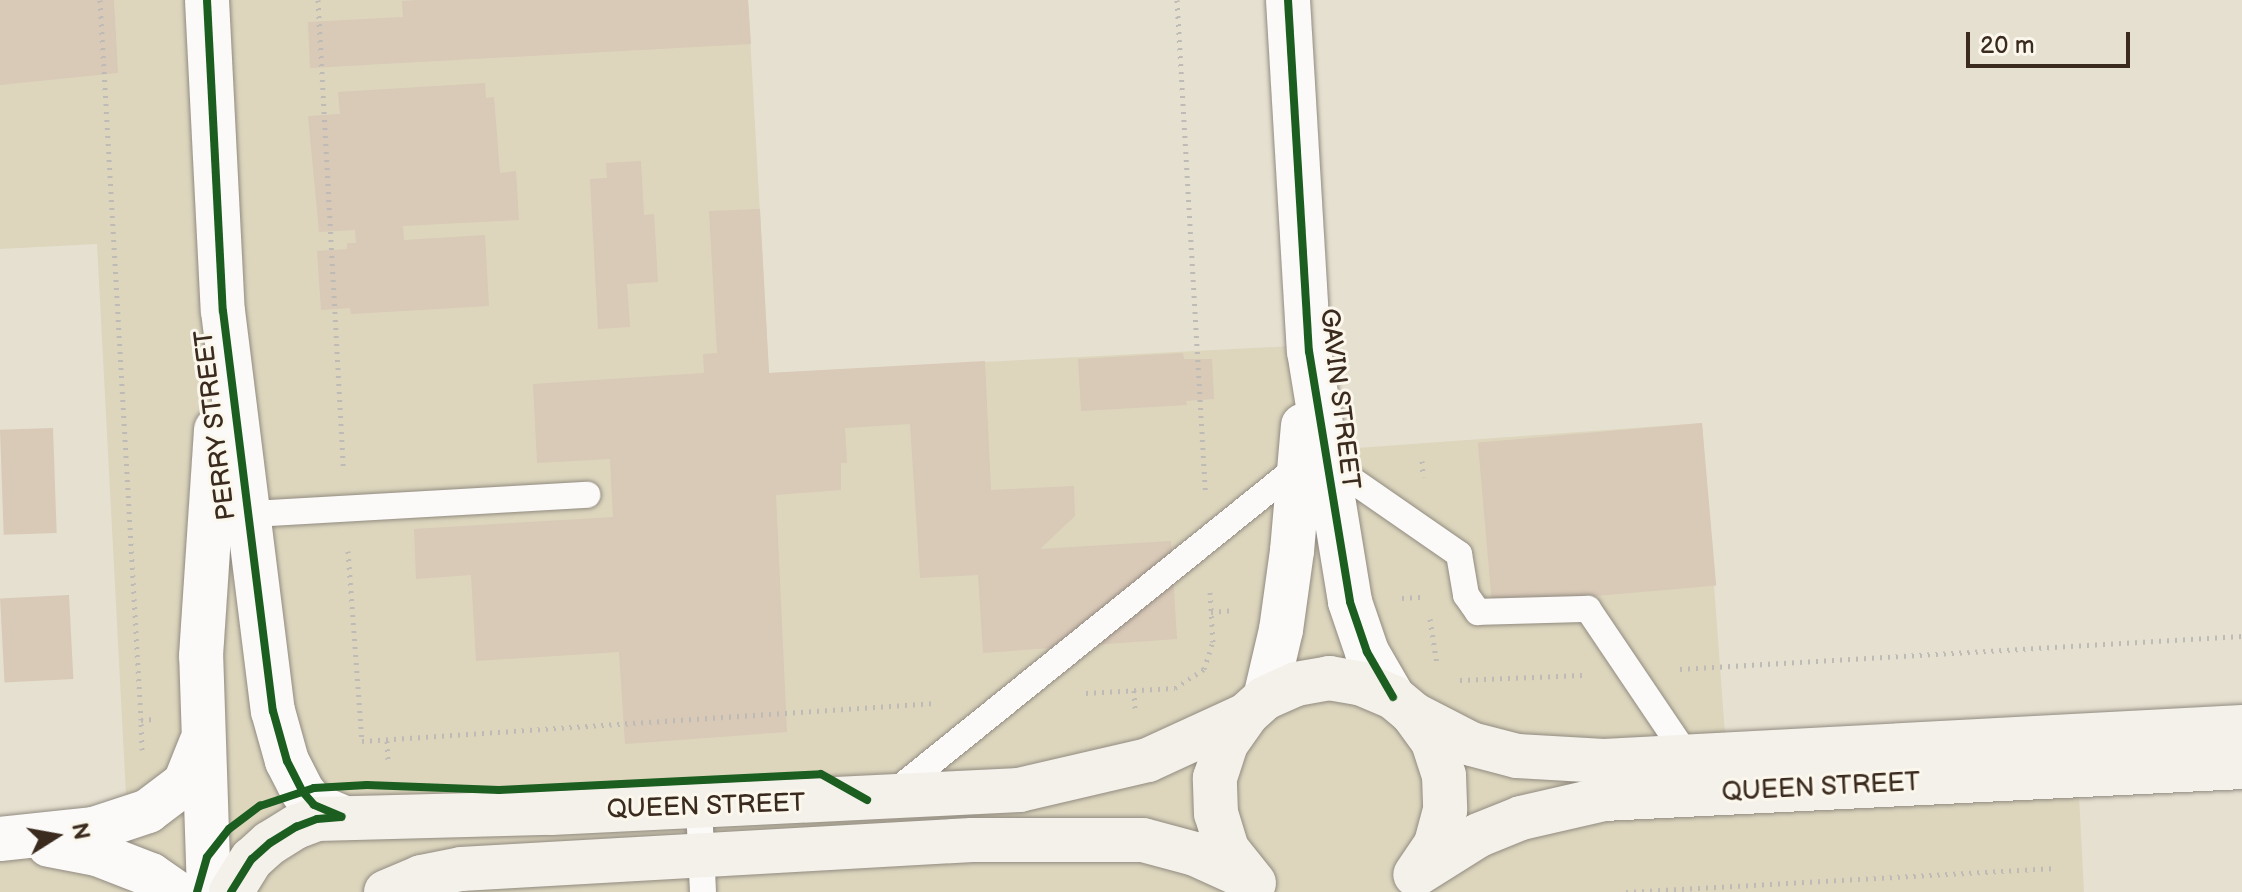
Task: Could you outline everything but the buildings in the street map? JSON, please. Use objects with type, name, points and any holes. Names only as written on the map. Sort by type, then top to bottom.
[{"type":"main road","name":"QUEEN STREET","points":[[231,892],[252,859],[270,843],[296,827],[317,819],[699,807],[1019,790],[1148,760],[1296,684],[1329,678],[1362,684],[1471,744],[1517,756],[1604,761],[2242,727]]},
{"type":"main road","points":[[1403,705],[1433,742],[1444,775],[1445,810],[1436,844],[1406,883]]},
{"type":"main road","points":[[1256,706],[1226,744],[1215,778],[1216,814],[1227,849],[1261,888]]},
{"type":"main road","name":"QUEEN STREET","points":[[1406,883],[1479,835],[1521,818],[1604,799],[2242,767]]},
{"type":"main road","name":"QUEEN STREET","points":[[386,892],[421,877],[461,869],[702,873],[972,840],[1143,840],[1195,854],[1261,888]]},
{"type":"street","name":"PERRY STREET","points":[[207,0],[223,311],[229,515],[287,761],[302,791],[314,805],[342,817]]},
{"type":"street","name":"GAVIN STREET","points":[[1288,0],[1313,464],[1350,602],[1367,652],[1403,705]]},
{"type":"street","name":"GAVIN STREET","points":[[1256,706],[1284,607],[1313,464]]},
{"type":"street","name":"PERRY STREET","points":[[209,892],[201,656],[229,515]]},
{"type":"street","points":[[6,838],[94,829],[148,811],[185,783],[202,737]]},
{"type":"street","points":[[6,838],[97,854],[151,875],[175,892]]},
{"type":"lane","points":[[886,799],[1208,540],[1313,464],[1459,554],[1466,595],[1472,608],[1485,614],[1579,607],[1588,609],[1688,757]]},
{"type":"lane","points":[[229,515],[587,495]]},
{"type":"lane","points":[[699,807],[702,873]]},
{"type":"path","points":[[100,0],[141,720]]},
{"type":"path","points":[[318,0],[345,509],[362,741],[1175,688],[1204,669],[1213,642],[1177,0]]},
{"type":"path","points":[[1393,599],[1429,596]]},
{"type":"path","points":[[1211,612],[1244,609]]},
{"type":"path","points":[[1513,678],[2242,636]]},
{"type":"path","points":[[387,741],[388,760]]},
{"type":"path","points":[[1626,892],[2052,868]]},
{"type":"shaded area","points":[[0,0],[748,0],[769,373],[1313,345],[1329,450],[1702,423],[1728,774],[2077,756],[2084,892],[0,892],[0,833],[127,814],[97,244],[0,249]]},
{"type":"cycle path","points":[[207,0],[223,311],[273,711],[287,761],[302,791],[314,805],[342,817]]},
{"type":"cycle path","points":[[1288,0],[1309,351],[1350,602],[1367,652],[1393,697]]},
{"type":"cycle path","points":[[197,892],[207,857],[229,829],[260,806],[314,788],[367,785],[499,790],[821,774],[867,800]]},
{"type":"cycle path","points":[[231,892],[252,859],[270,843],[296,827],[317,819],[341,817]]}]
